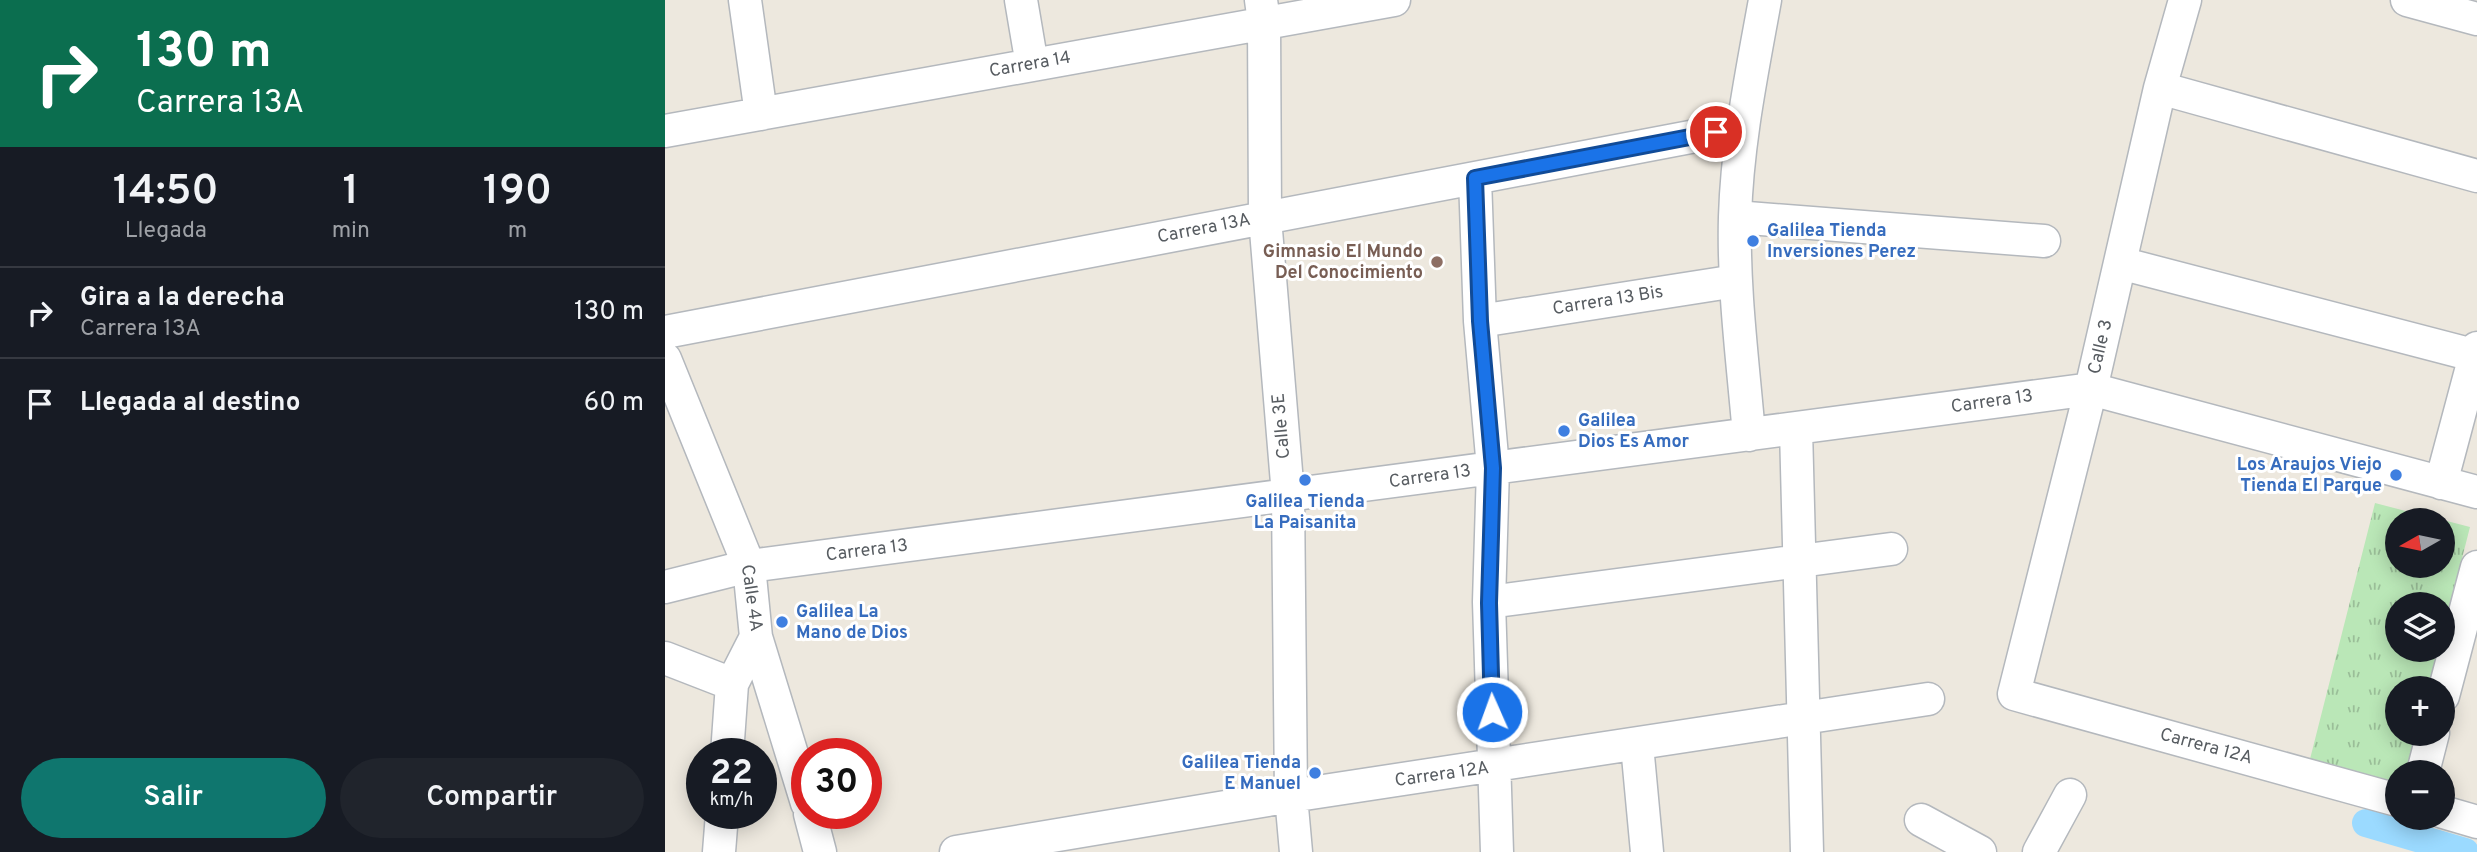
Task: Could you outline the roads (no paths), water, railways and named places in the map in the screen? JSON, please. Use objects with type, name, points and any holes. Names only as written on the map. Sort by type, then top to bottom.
[{"type":"street","points":[[745,0],[761,114]]},
{"type":"street","points":[[1021,0],[1032,65]]},
{"type":"street","name":"Carrera 14","points":[[665,131],[1032,65],[1262,11],[1394,0]]},
{"type":"street","points":[[1749,435],[1736,281],[1735,217],[1743,127],[1765,0]]},
{"type":"street","name":"Calle 3","points":[[2014,694],[2091,389],[2160,88],[2185,0]]},
{"type":"street","points":[[2407,0],[2474,12]]},
{"type":"street","name":"Calle 3E","points":[[1262,11],[1265,218],[1288,495],[1290,796],[1296,852]]},
{"type":"street","points":[[2160,88],[2477,176]]},
{"type":"street","name":"Carrera 13A","points":[[665,332],[1743,127]]},
{"type":"street","points":[[1475,178],[1480,321],[1493,468],[1489,603],[1497,852]]},
{"type":"street","points":[[1735,217],[2044,241]]},
{"type":"street","points":[[2120,263],[2476,354],[2441,483]]},
{"type":"street","name":"Carrera 13 Bis","points":[[1480,321],[1736,281]]},
{"type":"street","name":"Calle 4A","points":[[665,359],[749,566],[756,637],[791,751]]},
{"type":"street","name":"Carrera 13","points":[[665,587],[749,566],[2091,389],[2477,492]]},
{"type":"street","points":[[1796,429],[1807,852]]},
{"type":"street","points":[[1489,603],[1891,549]]},
{"type":"street","points":[[2448,676],[2477,567]]},
{"type":"street","points":[[728,738],[732,684],[756,637]]},
{"type":"street","points":[[665,658],[732,684]]},
{"type":"street","name":"Carrera 12A","points":[[2014,694],[2385,797]]},
{"type":"street","name":"Carrera 12A","points":[[956,852],[1290,796],[1928,699]]},
{"type":"street","points":[[1637,745],[1647,852]]},
{"type":"street","points":[[2039,852],[2070,796]]},
{"type":"street","points":[[2455,816],[2477,822]]},
{"type":"street","points":[[1921,820],[1980,852]]},
{"type":"street","points":[[719,852],[721,829]]},
{"type":"street","points":[[814,829],[820,852]]},
{"type":"waterway","points":[[2366,823],[2465,852]]},
{"type":"place","name":"Galilea Tienda Inversiones Perez","points":[[1753,241]]},
{"type":"place","name":"Gimnasio El Mundo Del Conocimiento","points":[[1437,262]]},
{"type":"place","name":"Galilea Dios Es Amor","points":[[1564,431]]},
{"type":"place","name":"Los Araujos Viejo Tienda El Parque","points":[[2396,475]]},
{"type":"place","name":"Galilea Tienda La Paisanita","points":[[1305,480]]},
{"type":"place","name":"Galilea La Mano de Dios","points":[[782,622]]},
{"type":"place","name":"Galilea Tienda E Manuel","points":[[1315,773]]}]
